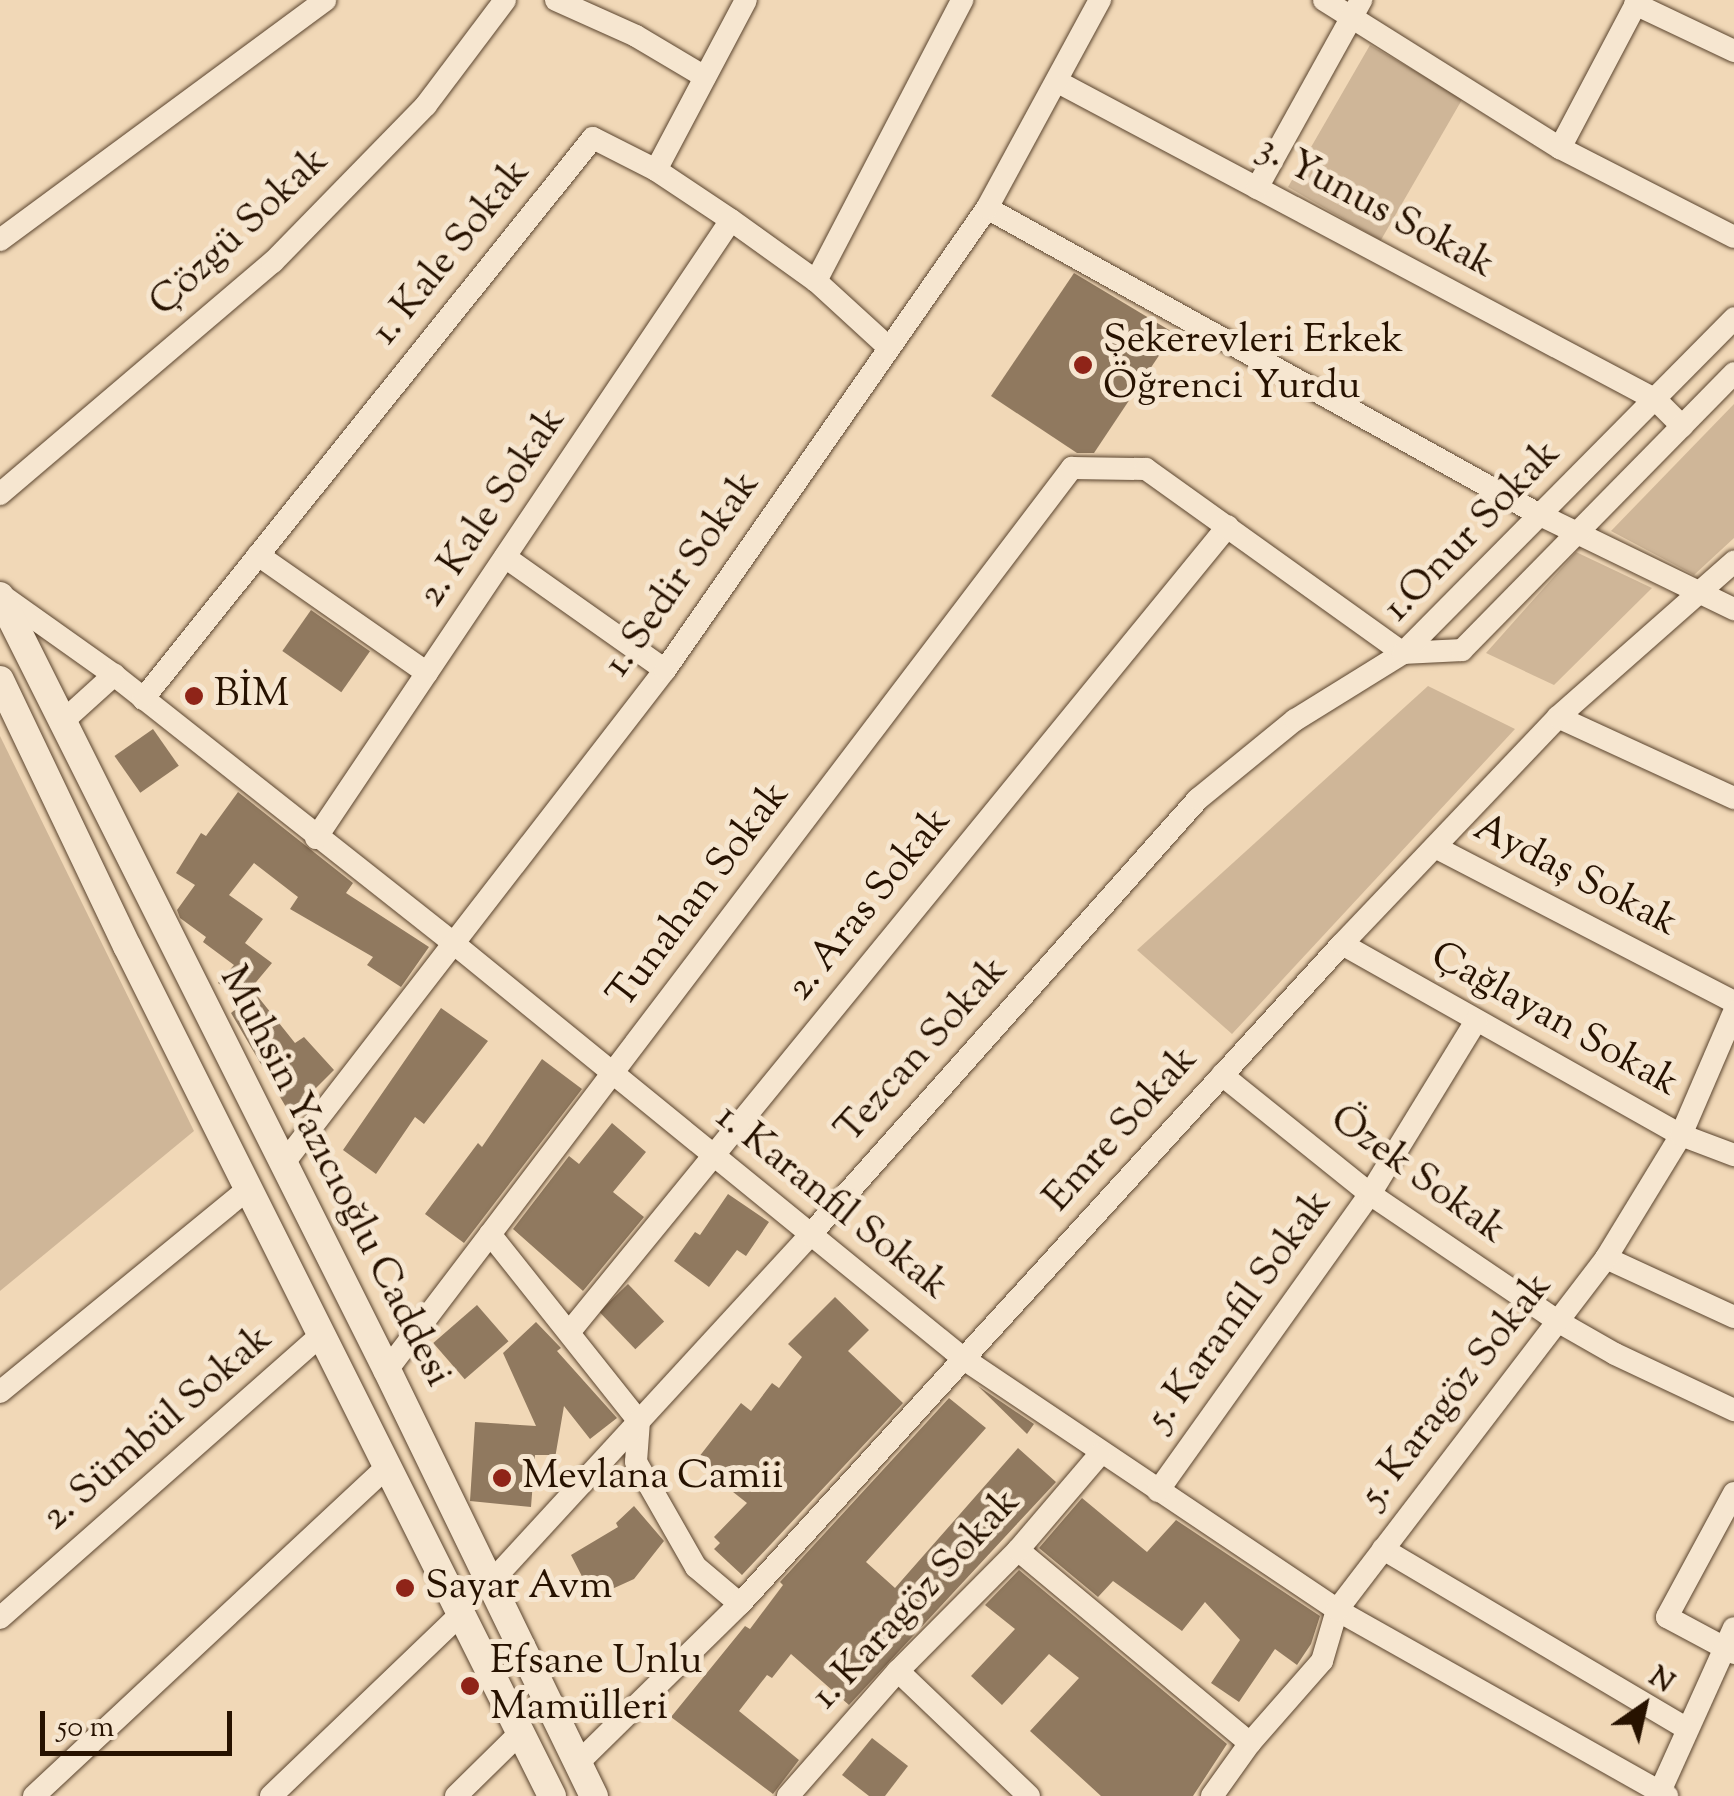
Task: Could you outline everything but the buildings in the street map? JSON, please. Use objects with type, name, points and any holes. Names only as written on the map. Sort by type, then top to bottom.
[{"type":"street","points":[[0,240],[326,0]]},
{"type":"street","name":"Çözgü Sokak","points":[[0,494],[273,262],[426,106],[505,0]]},
{"type":"street","points":[[556,0],[636,36],[705,78]]},
{"type":"street","points":[[656,170],[746,0]]},
{"type":"street","points":[[816,281],[962,0]]},
{"type":"street","name":"1. Sedir Sokak","points":[[282,1164],[665,670],[987,208],[1100,0]]},
{"type":"street","points":[[1324,0],[1357,8],[1560,148],[1734,237]]},
{"type":"street","points":[[1560,148],[1636,2],[1734,51]]},
{"type":"street","points":[[1258,188],[1357,8]]},
{"type":"street","name":"3. Yunus Sokak","points":[[1058,82],[1656,400],[1682,426]]},
{"type":"street","name":"1. Kale Sokak","points":[[143,699],[593,138],[656,170],[731,220],[816,281],[888,347]]},
{"type":"street","points":[[987,208],[1576,534],[1734,609]]},
{"type":"street","name":"2. Kale Sokak","points":[[316,838],[731,220]]},
{"type":"street","name":"1.Onur Sokak","points":[[1403,654],[1734,318]]},
{"type":"street","name":"1.Onur Sokak","points":[[1403,654],[1462,650],[1734,373]]},
{"type":"street","name":"Tunahan Sokak","points":[[387,1370],[1072,468],[1146,469],[1228,526]]},
{"type":"street","points":[[1228,526],[1403,654]]},
{"type":"street","name":"2. Aras Sokak","points":[[571,1330],[1228,526]]},
{"type":"street","points":[[258,554],[426,674]]},
{"type":"street","points":[[505,558],[665,670]]},
{"type":"street","name":"Emre Sokak","points":[[579,1762],[740,1604],[1342,944],[1558,717],[1734,562]]},
{"type":"street","name":"1. Karanfil Sokak","points":[[0,595],[114,675],[452,942],[964,1360],[1337,1610],[1662,1795]]},
{"type":"street","name":"Muhsin Yazıcıoğlu Caddesi","points":[[0,595],[492,1581],[594,1796]]},
{"type":"street","name":"Tezcan Sokak","points":[[492,1581],[810,1235],[1198,799],[1295,720],[1403,654]]},
{"type":"street","points":[[62,723],[114,675]]},
{"type":"street","name":"Muhsin Yazıcıoğlu Caddesi","points":[[0,680],[248,1189],[552,1796]]},
{"type":"street","points":[[1558,717],[1734,798]]},
{"type":"street","name":"Aydaş Sokak","points":[[1435,848],[1734,1002]]},
{"type":"street","name":"Çağlayan Sokak","points":[[1342,944],[1680,1135],[1734,1155]]},
{"type":"street","name":"5. Karagöz Sokak","points":[[1212,1796],[1250,1743],[1322,1661],[1337,1610],[1606,1258],[1680,1135],[1734,1012]]},
{"type":"street","name":"5. Karanfil Sokak","points":[[1158,1491],[1370,1194],[1476,1021]]},
{"type":"street","name":"Özek Sokak","points":[[1222,1075],[1370,1194],[1559,1322],[1615,1354],[1734,1410]]},
{"type":"street","points":[[0,1392],[282,1164]]},
{"type":"street","points":[[490,1234],[571,1330],[639,1420],[636,1462],[696,1568],[740,1604]]},
{"type":"street","points":[[1606,1258],[1734,1317]]},
{"type":"street","name":"2. Sümbül Sokak","points":[[0,1618],[321,1335]]},
{"type":"street","name":"1. Karagöz Sokak","points":[[796,1793],[898,1671],[1018,1550],[1100,1454]]},
{"type":"street","points":[[34,1796],[387,1467]]},
{"type":"street","points":[[1662,1795],[1686,1729],[1730,1643],[1667,1617],[1734,1492]]},
{"type":"street","points":[[1383,1549],[1686,1729]]},
{"type":"street","points":[[1018,1550],[1250,1743]]},
{"type":"street","points":[[271,1796],[492,1581]]},
{"type":"street","points":[[898,1671],[1029,1796]]},
{"type":"street","points":[[456,1796],[520,1733]]},
{"type":"shaded area","points":[[1370,45],[1463,98],[1381,241],[1288,187]]},
{"type":"shaded area","points":[[1734,404],[1734,538],[1694,575],[1611,531]]},
{"type":"shaded area","points":[[1576,552],[1652,588],[1554,685],[1486,653]]},
{"type":"shaded area","points":[[1428,686],[1515,729],[1232,1034],[1137,950]]},
{"type":"shaded area","points":[[0,736],[194,1131],[0,1291]]},
{"type":"place","name":"Şekerevleri Erkek Öğrenci Yurdu","points":[[1083,365]]},
{"type":"place","name":"BİM","points":[[194,696]]},
{"type":"place","name":"Mevlana Camii","points":[[502,1478]]},
{"type":"place","name":"Sayar Avm","points":[[405,1588]]},
{"type":"place","name":"Efsane Unlu Mamülleri","points":[[470,1686]]}]
